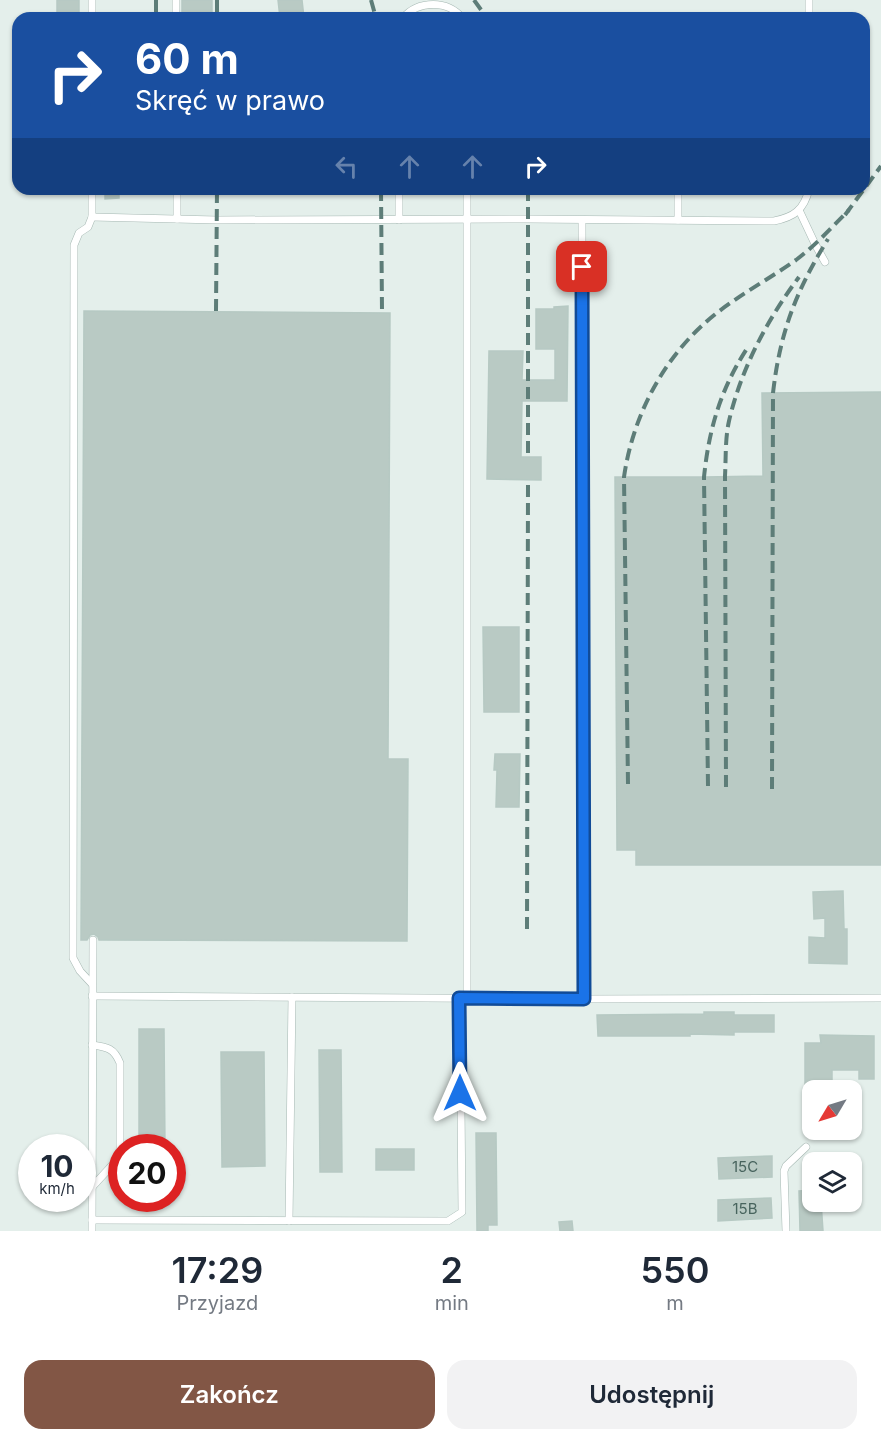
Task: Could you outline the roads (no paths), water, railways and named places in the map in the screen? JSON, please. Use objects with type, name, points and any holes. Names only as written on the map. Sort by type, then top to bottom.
[{"type":"lane","points":[[408,12],[418,5],[440,2],[450,5],[458,12]]},
{"type":"lane","points":[[92,195],[92,217],[88,226],[79,233],[74,245],[73,958],[80,971],[92,984]]},
{"type":"lane","points":[[177,195],[177,219]]},
{"type":"lane","points":[[399,195],[399,220]]},
{"type":"lane","points":[[92,1220],[448,1221],[462,1212],[467,195]]},
{"type":"lane","points":[[678,195],[678,220]]},
{"type":"lane","points":[[92,217],[774,221],[788,218],[799,210],[807,195]]},
{"type":"lane","points":[[799,210],[825,262]]},
{"type":"lane","points":[[582,220],[584,999]]},
{"type":"lane","points":[[92,1134],[93,940]]},
{"type":"lane","points":[[92,996],[881,998]]},
{"type":"lane","points":[[289,1221],[292,997]]},
{"type":"lane","points":[[92,1045],[107,1047],[117,1056],[120,1063],[120,1149],[117,1160],[96,1182]]},
{"type":"lane","points":[[786,1231],[784,1171],[786,1166],[806,1147]]},
{"type":"lane","points":[[92,1212],[92,1231]]},
{"type":"railway","points":[[156,0],[156,12]]},
{"type":"railway","points":[[217,0],[217,12]]},
{"type":"railway","points":[[371,0],[374,12]]},
{"type":"railway","points":[[474,0],[483,12]]},
{"type":"railway","points":[[870,181],[881,166]]},
{"type":"railway","points":[[216,311],[217,195]]},
{"type":"railway","points":[[381,195],[382,311]]},
{"type":"railway","points":[[528,195],[528,453]]},
{"type":"railway","points":[[845,215],[860,195]]},
{"type":"railway","points":[[628,784],[624,477],[628,454],[643,409],[666,368],[695,332],[723,308],[803,254],[849,210]]},
{"type":"railway","points":[[772,789],[773,393],[780,351],[791,313],[798,294],[828,239]]},
{"type":"railway","points":[[726,787],[725,476],[728,428],[740,383],[756,346],[776,310],[799,277]]},
{"type":"railway","points":[[708,786],[704,477],[717,411],[729,380],[746,350]]},
{"type":"railway","points":[[527,929],[528,484]]}]
